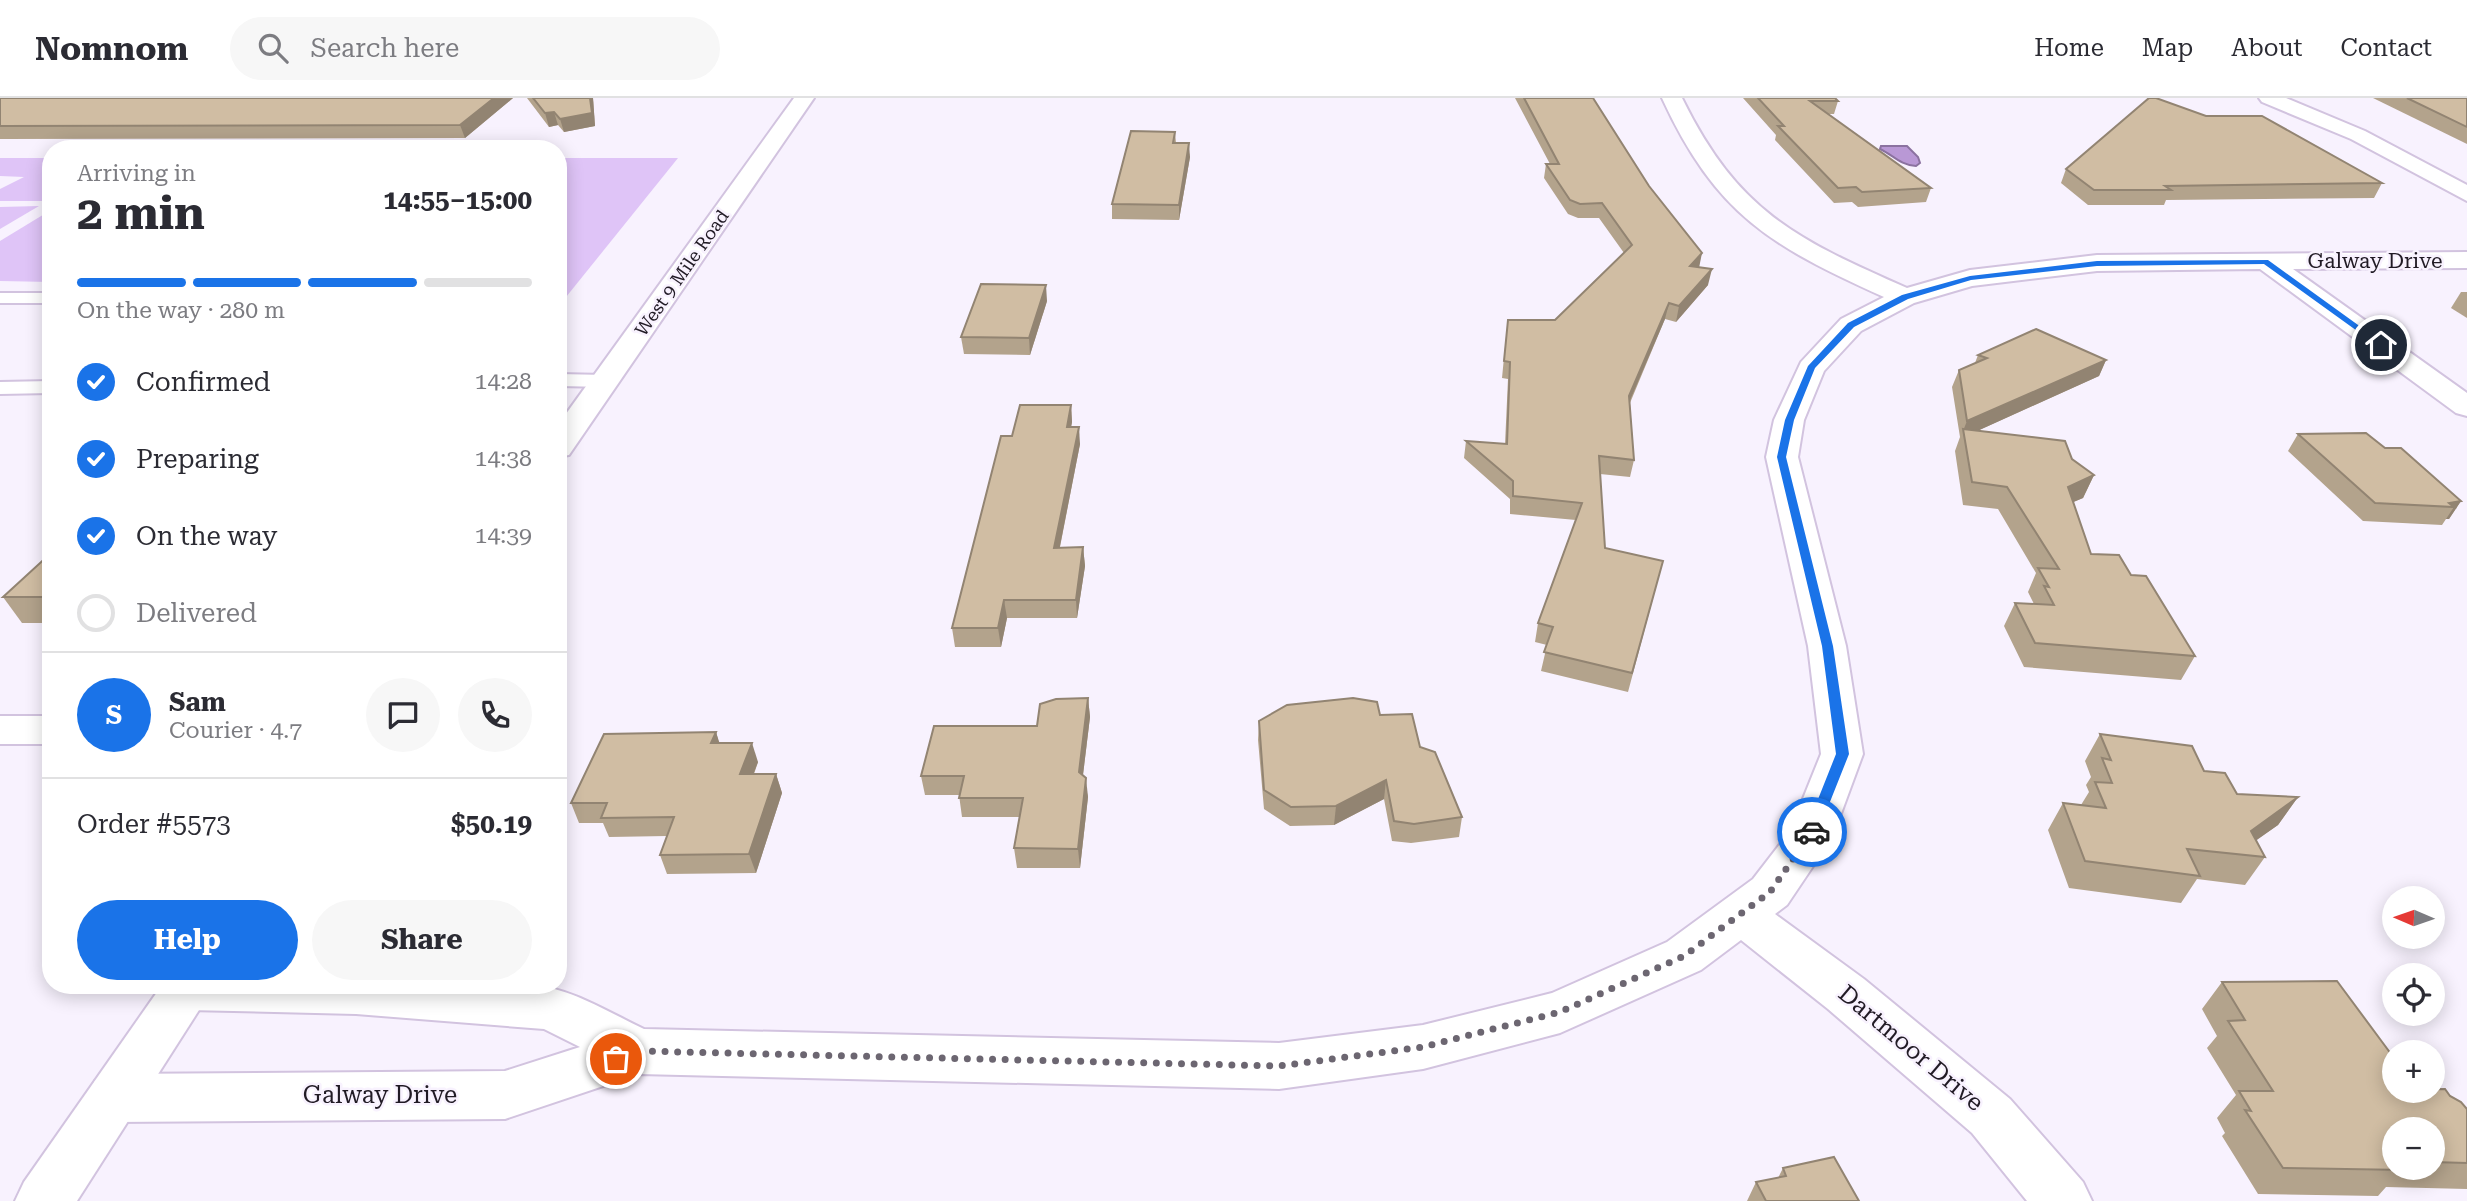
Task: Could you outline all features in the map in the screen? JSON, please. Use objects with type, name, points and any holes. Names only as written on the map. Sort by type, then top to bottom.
[{"type":"street","name":"West 9 Mile Road","points":[[567,435],[804,98]]},
{"type":"street","points":[[1672,98],[1691,135],[1716,172],[1763,223],[1827,262],[1905,297]]},
{"type":"street","points":[[2269,98],[2358,135],[2467,194]]},
{"type":"street","name":"Galway Drive","points":[[114,1098],[505,1095],[639,1051],[1292,1064],[1423,1047],[1560,1012],[1684,956],[1770,892],[1810,838],[1842,754],[1827,646],[1782,457],[1789,420],[1811,368],[1851,325],[1905,297],[1970,278],[2039,269],[2097,263],[2467,260]]},
{"type":"street","points":[[2266,262],[2467,407]]},
{"type":"street","points":[[0,730],[42,730]]},
{"type":"street","name":"Dartmoor Drive","points":[[1741,914],[1846,994],[1992,1116],[2063,1201]]},
{"type":"street","points":[[44,1201],[184,994]]},
{"type":"street","name":"Galway Drive","points":[[369,994],[550,1008],[639,1051]]},
{"type":"lane","points":[[0,298],[42,298]]},
{"type":"lane","points":[[567,380],[606,381]]},
{"type":"lane","points":[[0,388],[42,387]]},
{"type":"shaded area","points":[[1881,146],[1907,146],[1920,163],[1916,166],[1905,164],[1880,149]]},
{"type":"shaded area","points":[[0,158],[42,158],[42,201],[0,201],[0,189],[24,177],[0,176]]},
{"type":"shaded area","points":[[567,158],[678,158],[567,296]]},
{"type":"shaded area","points":[[39,206],[0,229],[0,207]]},
{"type":"shaded area","points":[[42,215],[42,282],[0,281],[0,241]]},
{"type":"building","points":[[0,98],[494,98],[460,125],[0,126]]},
{"type":"building","points":[[533,98],[590,98],[592,113],[560,119],[554,112],[545,113]]},
{"type":"building","points":[[1524,98],[1593,98],[1649,186],[1702,253],[1690,266],[1712,269],[1679,306],[1669,303],[1629,396],[1634,460],[1599,456],[1605,548],[1663,561],[1632,673],[1544,652],[1553,627],[1538,623],[1582,503],[1513,496],[1513,481],[1466,441],[1507,444],[1510,362],[1504,361],[1508,320],[1555,320],[1632,245],[1602,203],[1580,204],[1570,200],[1546,164],[1559,164]]},
{"type":"building","points":[[1758,98],[1835,98],[1838,101],[1810,101],[1931,188],[1862,192],[1856,187],[1838,188],[1778,126],[1784,126]]},
{"type":"building","points":[[2149,98],[2156,98],[2206,116],[2262,116],[2382,183],[2165,186],[2171,190],[2094,190],[2066,169]]},
{"type":"building","points":[[2407,98],[2467,98],[2467,127]]},
{"type":"building","points":[[1131,131],[1175,132],[1173,143],[1189,143],[1179,205],[1112,204]]},
{"type":"building","points":[[981,284],[1046,285],[1029,338],[961,337]]},
{"type":"building","points":[[2036,329],[2106,360],[1967,421],[1959,370],[1987,358],[1978,355]]},
{"type":"building","points":[[1020,405],[1071,405],[1067,427],[1079,427],[1054,548],[1083,547],[1076,600],[1004,600],[998,628],[952,628],[1001,436],[1012,436]]},
{"type":"building","points":[[1963,429],[2065,441],[2072,459],[2094,475],[2068,487],[2091,554],[2119,555],[2131,575],[2146,576],[2195,656],[2035,643],[2015,603],[2054,605],[2044,586],[2049,587],[2038,568],[2059,569],[2007,487],[1972,482]]},
{"type":"building","points":[[2366,433],[2385,448],[2401,448],[2461,501],[2449,503],[2454,507],[2375,503],[2298,434]]},
{"type":"building","points":[[42,561],[42,597],[3,597]]},
{"type":"building","points":[[1088,698],[1079,772],[1086,778],[1078,849],[1014,848],[1023,798],[959,798],[964,776],[921,776],[934,726],[1037,726],[1040,704],[1056,699]]},
{"type":"building","points":[[1353,698],[1377,702],[1380,715],[1412,714],[1420,747],[1435,752],[1462,817],[1414,824],[1394,821],[1386,780],[1336,806],[1291,807],[1264,790],[1259,721],[1287,705]]},
{"type":"building","points":[[716,732],[711,743],[752,743],[740,774],[776,774],[749,854],[660,855],[674,817],[601,818],[607,803],[571,803],[604,734]]},
{"type":"building","points":[[2100,734],[2192,746],[2204,771],[2225,773],[2237,794],[2298,797],[2251,831],[2265,857],[2187,849],[2200,876],[2085,861],[2063,803],[2106,808],[2095,782],[2112,783],[2102,758],[2111,760]]},
{"type":"building","points":[[2337,981],[2382,1042],[2382,1103],[2445,1103],[2445,1089],[2467,1109],[2467,1163],[2445,1162],[2445,1117],[2382,1117],[2382,1170],[2283,1168],[2245,1110],[2251,1111],[2239,1091],[2273,1091],[2228,1021],[2245,1020],[2222,982]]},
{"type":"building","points":[[1834,1157],[1859,1201],[1766,1201],[1756,1182],[1786,1176],[1783,1168]]},
{"type":"way so far","points":[[616,1059],[639,1051],[1279,1066],[1423,1047],[1560,1012],[1684,956],[1770,892],[1812,832]]},
{"type":"route","points":[[1812,832],[1842,754],[1827,646],[1782,457],[1789,420],[1811,368],[1851,325],[1905,297],[1970,278],[2097,263],[2266,262],[2381,345]]}]
